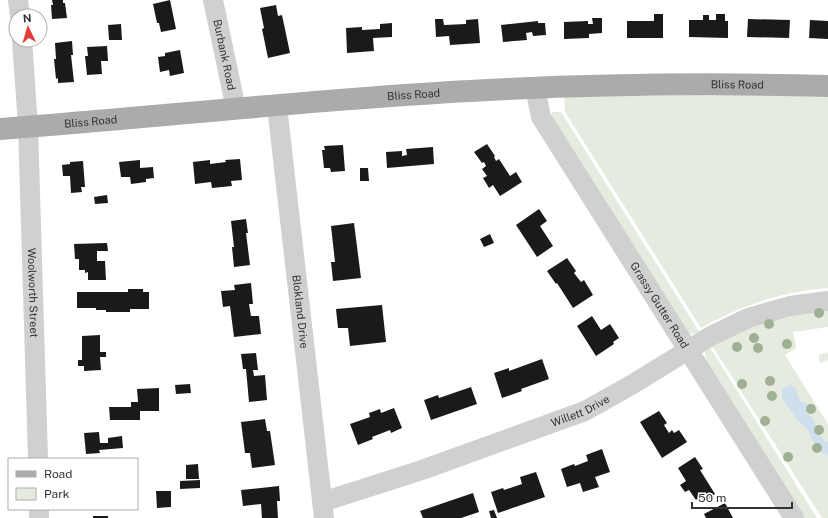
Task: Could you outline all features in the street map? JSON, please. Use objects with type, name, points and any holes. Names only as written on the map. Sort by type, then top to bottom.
[{"type":"main road","name":"Bliss Road","points":[[0,129],[352,99],[535,88],[644,85],[828,86]]},
{"type":"street","name":"Burbank Road","points":[[213,0],[236,109]]},
{"type":"street","name":"Woolworth Street","points":[[23,48],[28,126],[38,458]]},
{"type":"street","name":"Grassy Gutter Road","points":[[535,88],[541,117],[794,518]]},
{"type":"street","name":"Blokland Drive","points":[[277,106],[323,510]]},
{"type":"street","name":"Willett Drive","points":[[323,510],[422,470],[585,412],[687,350],[727,327],[748,318],[790,306],[828,300]]},
{"type":"green space","points":[[828,95],[828,288],[795,292],[746,306],[701,328],[565,112],[564,97]]},
{"type":"green space","points":[[552,112],[561,112],[700,333],[692,334],[688,332],[552,117]]},
{"type":"green space","points":[[828,307],[828,327],[793,332],[796,348],[785,355],[828,424],[828,518],[822,518],[711,344],[743,328]]},
{"type":"green space","points":[[709,346],[817,518],[804,518],[706,362],[705,352]]},
{"type":"green space","points":[[828,352],[828,360],[821,363],[819,361],[819,355]]},
{"type":"water","points":[[792,385],[796,389],[800,401],[806,403],[808,408],[806,412],[815,423],[820,436],[828,442],[828,456],[820,451],[812,440],[807,429],[797,420],[782,398],[782,388]]},
{"type":"building","points":[[52,0],[63,0],[63,3],[65,3],[67,18],[52,19]]},
{"type":"building","points":[[170,0],[176,29],[161,32],[159,23],[157,23],[153,4]]},
{"type":"building","points":[[276,5],[278,16],[282,15],[290,53],[268,58],[262,29],[264,28],[260,8]]},
{"type":"building","points":[[654,14],[663,14],[663,38],[627,38],[627,21],[654,21]]},
{"type":"building","points":[[716,14],[725,14],[725,21],[728,21],[728,38],[689,37],[689,20],[703,20],[703,15],[709,15],[709,20],[716,20]]},
{"type":"building","points":[[592,18],[602,18],[602,33],[589,34],[589,38],[564,39],[564,22],[588,21],[588,24],[593,24]]},
{"type":"building","points":[[435,19],[443,19],[444,25],[466,24],[466,20],[478,19],[480,43],[450,45],[449,36],[436,37]]},
{"type":"building","points":[[748,19],[790,20],[789,38],[747,37]]},
{"type":"building","points":[[810,20],[828,21],[828,39],[809,38]]},
{"type":"building","points":[[538,21],[538,23],[545,23],[546,35],[533,36],[532,32],[526,33],[527,40],[503,42],[501,25]]},
{"type":"building","points":[[392,23],[392,37],[373,38],[374,51],[347,53],[346,28],[362,27],[362,30],[380,29],[380,24]]},
{"type":"building","points":[[121,24],[122,40],[109,40],[108,25]]},
{"type":"building","points":[[72,41],[73,55],[71,55],[74,82],[58,83],[58,78],[56,79],[54,59],[56,59],[55,43]]},
{"type":"building","points":[[107,46],[108,61],[101,61],[102,74],[87,75],[85,56],[88,56],[87,47]]},
{"type":"building","points":[[180,50],[184,73],[170,76],[169,70],[160,72],[158,57],[165,56],[165,53]]},
{"type":"building","points":[[487,144],[495,156],[496,161],[499,159],[510,176],[516,172],[522,182],[500,196],[493,185],[489,188],[483,178],[487,176],[482,169],[486,166],[474,152]]},
{"type":"building","points":[[343,145],[345,171],[331,172],[330,168],[324,168],[322,150],[325,150],[324,146]]},
{"type":"building","points":[[433,147],[434,164],[387,168],[386,152],[402,151],[402,156],[407,155],[406,149]]},
{"type":"building","points":[[240,159],[242,180],[231,181],[232,186],[212,188],[211,182],[195,184],[193,162],[210,160],[210,164],[226,162],[225,160]]},
{"type":"building","points":[[140,160],[140,168],[153,167],[154,178],[146,179],[146,182],[131,184],[130,177],[121,177],[119,162]]},
{"type":"building","points":[[83,161],[85,187],[81,187],[82,192],[71,193],[70,176],[63,176],[62,165],[70,164],[70,162]]},
{"type":"building","points":[[360,168],[368,168],[369,181],[360,181]]},
{"type":"building","points":[[107,195],[108,203],[95,204],[94,197]]},
{"type":"building","points":[[539,209],[547,221],[540,226],[553,246],[537,257],[516,225]]},
{"type":"building","points":[[246,219],[248,233],[246,233],[250,265],[234,267],[232,247],[234,247],[231,221]]},
{"type":"building","points":[[354,223],[361,278],[333,281],[331,262],[335,262],[331,226]]},
{"type":"building","points":[[490,234],[494,243],[484,247],[480,239]]},
{"type":"building","points":[[107,243],[108,251],[97,251],[97,261],[105,261],[106,280],[88,280],[88,272],[85,273],[85,270],[79,270],[79,259],[75,259],[74,244]]},
{"type":"building","points":[[567,258],[576,271],[574,273],[581,282],[584,280],[593,295],[573,308],[557,283],[556,284],[547,271]]},
{"type":"building","points":[[251,283],[253,304],[249,304],[251,316],[259,316],[261,334],[234,337],[230,306],[223,307],[221,291],[235,290],[234,285]]},
{"type":"building","points":[[128,289],[143,289],[143,292],[149,292],[149,309],[130,309],[130,312],[106,312],[106,310],[96,310],[96,308],[77,308],[77,292],[128,292]]},
{"type":"building","points":[[382,305],[386,342],[350,346],[348,328],[338,328],[336,309]]},
{"type":"building","points":[[592,316],[601,330],[610,324],[619,338],[613,342],[614,344],[596,356],[577,326]]},
{"type":"building","points":[[100,335],[100,352],[106,352],[106,357],[100,357],[101,370],[84,371],[84,366],[78,366],[78,360],[82,360],[82,336]]},
{"type":"building","points":[[256,353],[258,370],[253,370],[254,376],[265,375],[267,400],[249,402],[246,369],[243,369],[241,354]]},
{"type":"building","points":[[542,359],[549,379],[521,389],[522,391],[502,398],[494,373],[509,368],[509,371]]},
{"type":"building","points":[[190,384],[191,393],[176,394],[175,385]]},
{"type":"building","points":[[471,387],[477,404],[431,420],[424,400],[438,395],[439,398]]},
{"type":"building","points":[[159,388],[159,411],[140,411],[140,420],[110,420],[109,407],[131,407],[131,402],[138,402],[137,389]]},
{"type":"building","points":[[394,408],[402,428],[391,433],[390,430],[372,437],[373,439],[358,445],[350,424],[370,417],[369,413],[380,409],[381,413]]},
{"type":"building","points":[[659,411],[667,423],[664,425],[669,433],[672,430],[674,433],[679,430],[687,442],[662,458],[640,422]]},
{"type":"building","points":[[265,419],[267,431],[270,431],[275,465],[252,468],[250,453],[245,453],[241,422]]},
{"type":"building","points":[[99,432],[100,443],[108,443],[108,438],[122,436],[123,448],[99,450],[100,453],[86,454],[84,433]]},
{"type":"building","points":[[602,449],[610,472],[595,477],[599,487],[583,492],[580,483],[567,487],[561,469],[588,461],[586,455]]},
{"type":"building","points":[[695,457],[703,469],[700,470],[715,494],[703,502],[701,497],[696,500],[689,490],[685,492],[680,485],[686,481],[678,468]]},
{"type":"building","points":[[198,464],[199,479],[186,479],[186,465]]},
{"type":"building","points":[[536,472],[545,497],[498,513],[491,492],[503,488],[504,490],[522,484],[520,477]]},
{"type":"building","points":[[200,480],[200,488],[180,489],[180,481]]},
{"type":"building","points":[[279,486],[280,501],[277,501],[278,518],[262,518],[261,504],[243,506],[241,490]]},
{"type":"building","points":[[156,491],[171,491],[171,507],[157,508]]},
{"type":"building","points":[[473,493],[479,512],[461,518],[423,518],[420,511]]},
{"type":"building","points":[[725,503],[733,518],[706,518],[704,514]]},
{"type":"building","points":[[494,510],[497,518],[491,518],[489,511]]},
{"type":"building","points":[[93,516],[108,516],[108,518],[93,518]]}]
